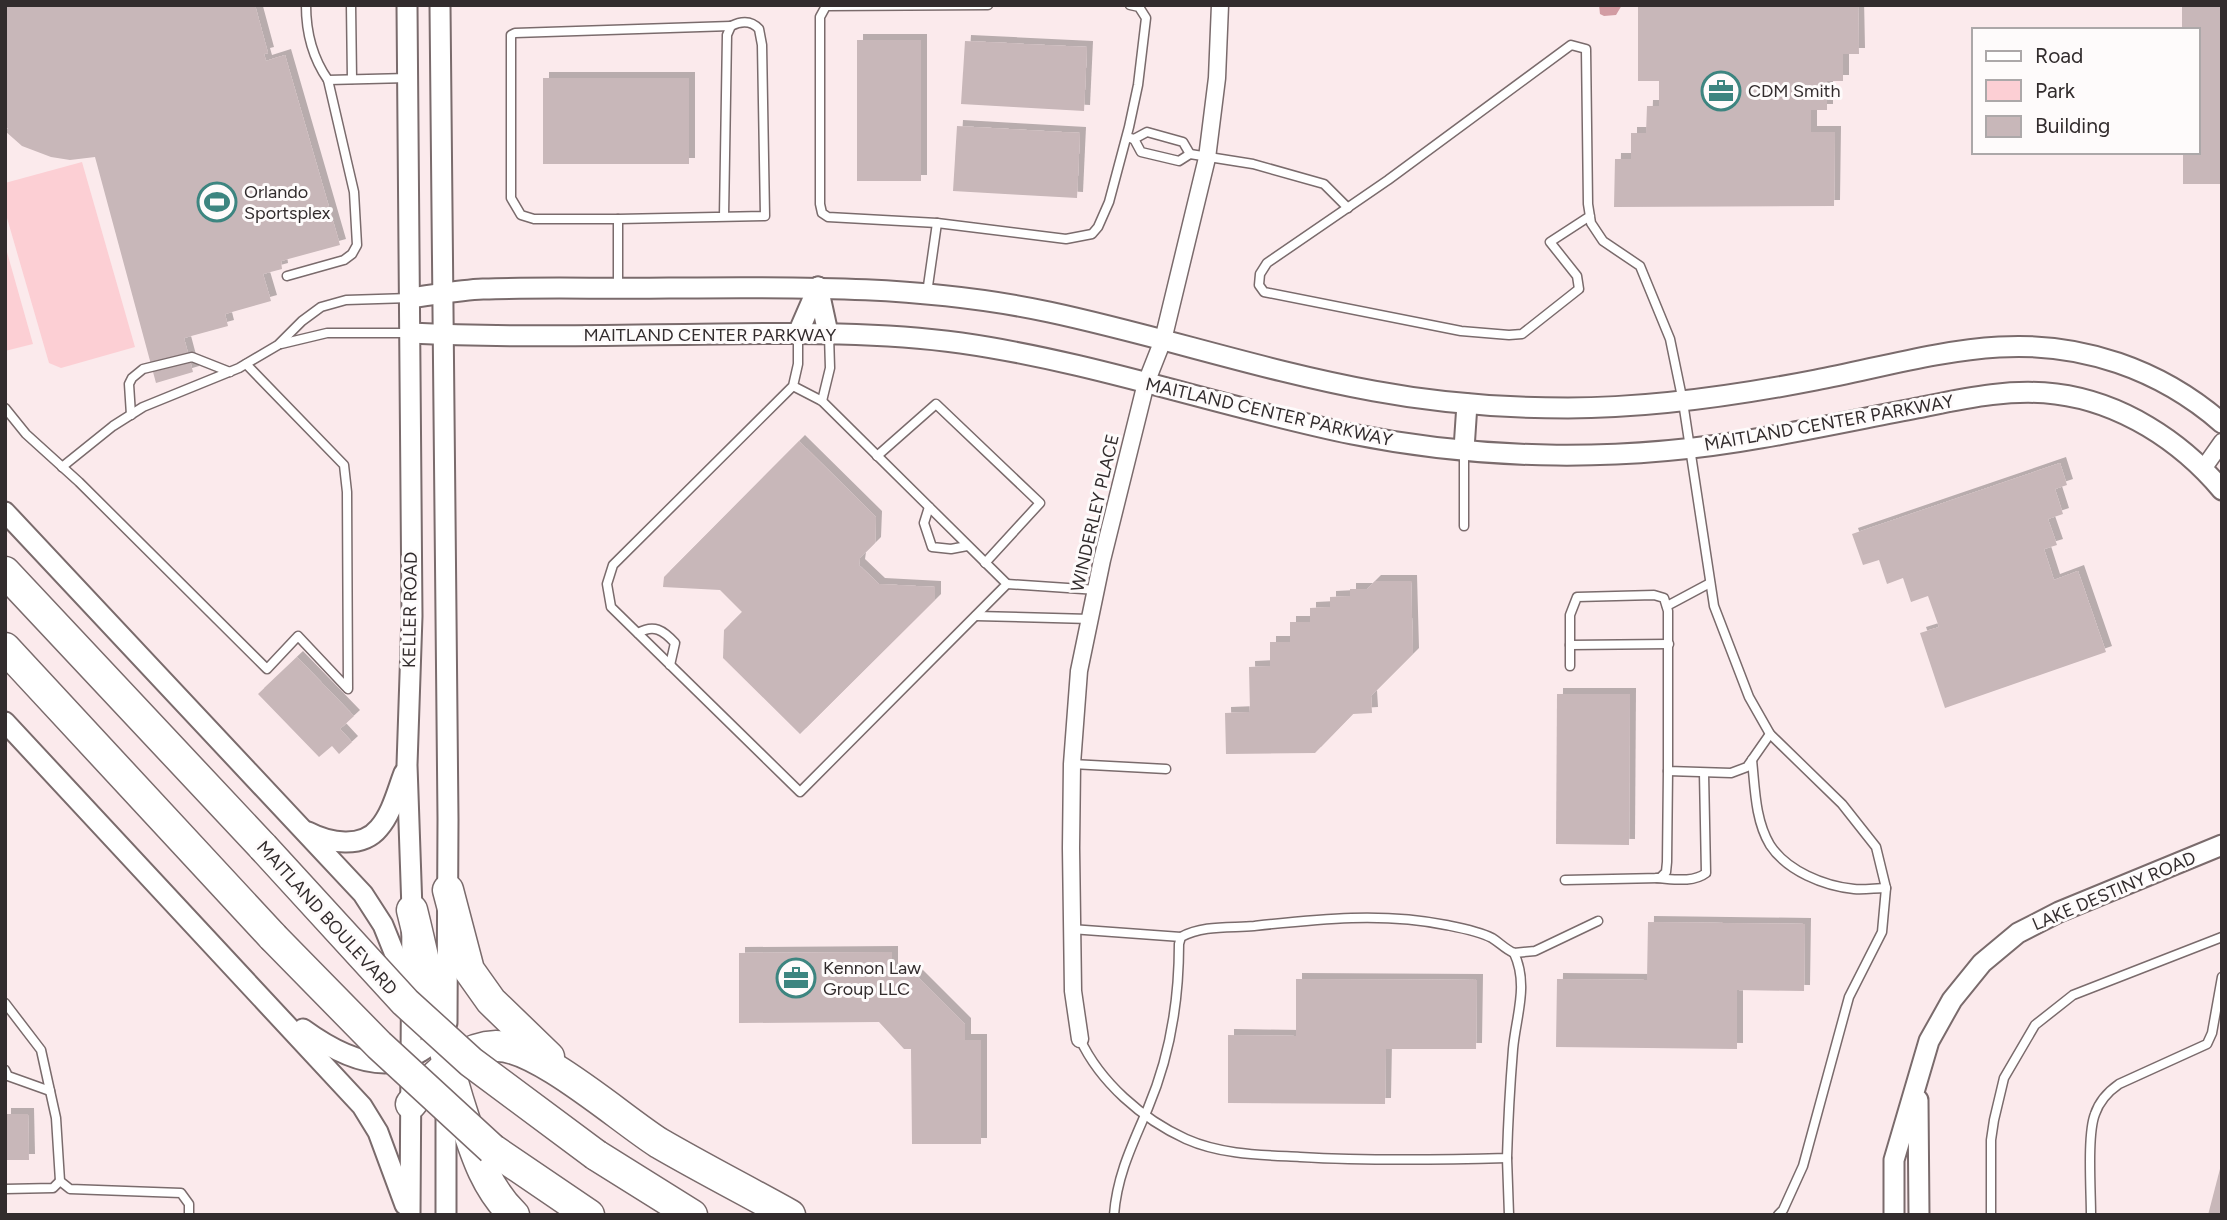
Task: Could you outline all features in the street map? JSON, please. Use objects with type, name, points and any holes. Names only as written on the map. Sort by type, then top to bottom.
[{"type":"highway","points":[[5,558],[73,642]]},
{"type":"highway","name":"MAITLAND BOULEVARD","points":[[5,572],[73,642],[405,1002],[471,1062],[596,1155],[692,1215]]},
{"type":"highway","points":[[5,648],[273,937],[379,1045],[492,1149],[589,1215]]},
{"type":"highway","points":[[448,890],[469,970],[491,1001],[536,1042],[573,1082]]},
{"type":"highway","points":[[412,910],[441,1045],[479,1165],[493,1191],[514,1215]]},
{"type":"highway","points":[[441,1045],[499,1046],[522,1051],[573,1082],[657,1141],[790,1215]]},
{"type":"highway","points":[[411,1104],[428,1082],[441,1045]]},
{"type":"street","name":"KELLER ROAD","points":[[407,5],[412,616],[407,765],[412,910],[409,1215]]},
{"type":"street","name":"KELLER ROAD","points":[[440,5],[448,890],[441,1045],[446,1102],[446,1215]]},
{"type":"street","name":"WINDERLEY PLACE","points":[[1080,1039],[1073,991],[1071,929],[1072,764],[1079,671],[1146,383],[1163,340],[1206,158],[1217,78],[1220,5]]},
{"type":"street","points":[[410,298],[478,289],[818,287],[926,293],[1049,312],[1374,391],[1467,404],[1587,408],[1734,396],[1980,348],[2022,346],[2074,351],[2132,367],[2184,394],[2222,423]]},
{"type":"street","points":[[798,333],[818,287]]},
{"type":"street","points":[[818,287],[828,333]]},
{"type":"street","name":"MAITLAND CENTER PARKWAY","points":[[410,333],[828,333],[960,343],[1045,359],[1349,433],[1464,449],[1582,455],[1689,448],[1762,438],[1987,395],[2039,392],[2078,398],[2136,420],[2174,443],[2222,490]]},
{"type":"street","points":[[1464,449],[1467,404]]},
{"type":"street","points":[[2203,469],[2222,442]]},
{"type":"street","points":[[5,512],[363,894],[383,925],[411,997],[441,1045],[404,1062],[350,1057],[327,1046],[259,994]]},
{"type":"street","points":[[5,723],[362,1106],[378,1132],[409,1215]]},
{"type":"street","points":[[301,828],[322,839],[346,843],[369,837],[379,829],[387,816],[407,765]]},
{"type":"street","name":"LAKE DESTINY ROAD","points":[[1894,1215],[1894,1160],[1929,1041],[1952,1000],[1982,962],[2018,933],[2059,912],[2222,845]]},
{"type":"street","name":"LAKE DESTINY ROAD","points":[[1917,1079],[1919,1215]]},
{"type":"lane","points":[[287,276],[344,260],[352,254],[357,245],[354,192],[328,80],[320,68],[306,32],[306,5]]},
{"type":"lane","points":[[351,5],[352,79]]},
{"type":"lane","points":[[988,5],[826,6],[820,17],[822,213],[828,217],[937,223],[1066,239],[1092,234],[1109,202],[1130,138],[1146,18],[1139,7],[1130,5]]},
{"type":"lane","points":[[744,22],[755,25],[759,29],[762,45],[765,215],[618,219],[534,219],[521,215],[511,198],[511,35],[731,26],[744,22]]},
{"type":"lane","points":[[724,216],[726,49],[731,26]]},
{"type":"lane","points":[[1590,215],[1550,242],[1577,276],[1579,289],[1522,334],[1461,331],[1264,292],[1259,285],[1260,274],[1267,263],[1388,180],[1571,45],[1586,49],[1591,222],[1603,241],[1640,266],[1670,340],[1683,402],[1714,606],[1749,697],[1770,734],[1842,804],[1876,847],[1886,888],[1882,932],[1849,997],[1802,1166],[1783,1210],[1778,1215]]},
{"type":"lane","points":[[328,80],[408,78]]},
{"type":"lane","points":[[1130,138],[1147,132],[1183,142],[1190,154],[1253,164],[1324,184],[1348,208]]},
{"type":"lane","points":[[1130,138],[1141,152],[1179,161],[1190,154]]},
{"type":"lane","points":[[618,219],[618,288]]},
{"type":"lane","points":[[926,293],[937,223]]},
{"type":"lane","points":[[62,467],[113,426],[143,407],[230,372],[278,345],[302,320],[321,307],[346,300],[410,298]]},
{"type":"lane","points":[[278,345],[327,333],[410,333]]},
{"type":"lane","points":[[798,333],[798,364],[793,386],[613,565],[607,584],[611,607],[800,792],[1007,584]]},
{"type":"lane","points":[[822,401],[830,368],[828,333]]},
{"type":"lane","points":[[131,415],[129,384],[143,369],[192,357],[230,372]]},
{"type":"lane","points":[[5,408],[26,434],[267,669],[298,636],[348,689],[347,492],[344,465],[246,364]]},
{"type":"lane","points":[[793,386],[822,401],[1007,584],[1097,590]]},
{"type":"lane","points":[[877,456],[936,404],[1040,503],[985,563]]},
{"type":"lane","points":[[1464,449],[1464,526]]},
{"type":"lane","points":[[929,508],[925,523],[932,547],[951,550],[967,546]]},
{"type":"lane","points":[[1667,606],[1710,583]]},
{"type":"lane","points":[[1570,666],[1570,615],[1577,597],[1654,595],[1664,598],[1667,606],[1669,644],[1667,862],[1666,872],[1657,878]]},
{"type":"lane","points":[[976,616],[1090,620]]},
{"type":"lane","points":[[638,633],[648,628],[664,630],[675,643],[670,665]]},
{"type":"lane","points":[[1570,645],[1669,644]]},
{"type":"lane","points":[[1668,771],[1731,773],[1747,767],[1770,734]]},
{"type":"lane","points":[[1752,760],[1757,807],[1762,825],[1770,845],[1782,857],[1798,871],[1820,882],[1854,889],[1886,888]]},
{"type":"lane","points":[[1072,764],[1166,769]]},
{"type":"lane","points":[[1565,880],[1689,880],[1702,877],[1706,873],[1704,773]]},
{"type":"lane","points":[[1071,929],[1181,937],[1192,931],[1211,928],[1329,918],[1378,917],[1418,919],[1464,928],[1492,938],[1514,953],[1521,975],[1521,997],[1513,1045],[1507,1158],[1509,1215]]},
{"type":"lane","points":[[1514,953],[1535,951],[1598,921]]},
{"type":"lane","points":[[1114,1215],[1118,1181],[1170,1041],[1181,937]]},
{"type":"lane","points":[[1991,1215],[1991,1140],[1994,1120],[2004,1078],[2035,1025],[2073,995],[2222,937]]},
{"type":"lane","points":[[2091,1215],[2092,1132],[2098,1107],[2119,1084],[2207,1044],[2213,1033],[2222,977]]},
{"type":"lane","points":[[5,1003],[41,1050],[56,1118],[60,1181],[70,1189],[181,1193],[189,1204],[189,1215]]},
{"type":"lane","points":[[1080,1039],[1090,1060],[1144,1115],[1186,1139],[1231,1153],[1344,1160],[1507,1158]]},
{"type":"lane","points":[[5,1070],[8,1076],[50,1091]]},
{"type":"lane","points":[[5,1189],[53,1188],[60,1181]]},
{"type":"green space","points":[[82,162],[135,347],[61,368],[49,363],[5,211],[5,183]]},
{"type":"green space","points":[[5,245],[33,344],[5,351]]},
{"type":"shaded area","points":[[1599,5],[1622,5],[1616,15],[1604,16],[1600,14]]},
{"type":"building","name":"Orlando Sportsplex","points":[[5,5],[255,5],[268,53],[264,54],[266,61],[285,55],[340,245],[281,261],[282,269],[263,274],[271,301],[225,314],[228,326],[184,338],[193,372],[156,383],[95,157],[70,160],[51,157],[22,146],[5,131],[8,128],[5,129]]},
{"type":"building","points":[[1858,5],[1859,54],[1843,54],[1843,81],[1827,81],[1827,110],[1811,110],[1811,132],[1835,132],[1834,206],[1614,207],[1615,159],[1631,159],[1631,133],[1646,133],[1647,106],[1659,106],[1659,81],[1638,81],[1638,6]]},
{"type":"building","points":[[2182,5],[2222,5],[2222,184],[2183,184],[2183,154],[2199,154],[2199,28],[2182,28]]},
{"type":"building","points":[[857,40],[921,40],[921,181],[857,181]]},
{"type":"building","points":[[965,41],[1087,47],[1084,111],[961,104]]},
{"type":"building","points":[[543,78],[689,78],[689,164],[543,164]]},
{"type":"building","points":[[957,126],[1080,133],[1077,198],[953,191]]},
{"type":"building","points":[[799,441],[876,517],[875,543],[860,558],[859,565],[879,584],[935,587],[935,600],[800,734],[723,658],[724,630],[742,612],[720,590],[663,587],[664,577]]},
{"type":"building","points":[[2060,463],[2067,485],[2055,489],[2063,514],[2048,519],[2057,545],[2044,549],[2054,580],[2078,571],[2106,652],[1945,708],[1920,633],[1939,627],[1928,596],[1911,602],[1903,578],[1887,584],[1879,560],[1863,565],[1852,534]]},
{"type":"building","points":[[1375,581],[1411,581],[1413,654],[1371,696],[1372,713],[1353,714],[1315,753],[1226,754],[1225,713],[1250,712],[1249,667],[1270,666],[1270,642],[1290,642],[1290,622],[1310,622],[1310,608],[1330,607],[1330,597],[1350,596],[1350,589],[1367,589]]},
{"type":"building","points":[[297,657],[354,716],[340,729],[352,742],[339,754],[332,746],[319,757],[258,694]]},
{"type":"building","points":[[1557,694],[1630,694],[1629,845],[1556,844]]},
{"type":"building","points":[[1648,922],[1805,924],[1804,991],[1737,990],[1737,1049],[1556,1047],[1557,979],[1647,980]]},
{"type":"building","points":[[892,952],[892,969],[910,969],[965,1024],[965,1040],[981,1040],[981,1144],[912,1144],[911,1049],[904,1049],[879,1022],[739,1023],[739,953]]},
{"type":"building","points":[[1296,979],[1477,980],[1476,1049],[1386,1049],[1385,1104],[1228,1103],[1228,1035],[1296,1036]]},
{"type":"building","points":[[5,1114],[28,1114],[29,1160],[5,1160]]},
{"type":"building","points":[[2221,1165],[2222,1215],[2208,1215]]},
{"type":"place","name":"CDM Smith","points":[[1721,91]]},
{"type":"place","name":"Orlando Sportsplex","points":[[217,202]]},
{"type":"place","name":"Kennon Law Group LLC","points":[[796,978]]}]
